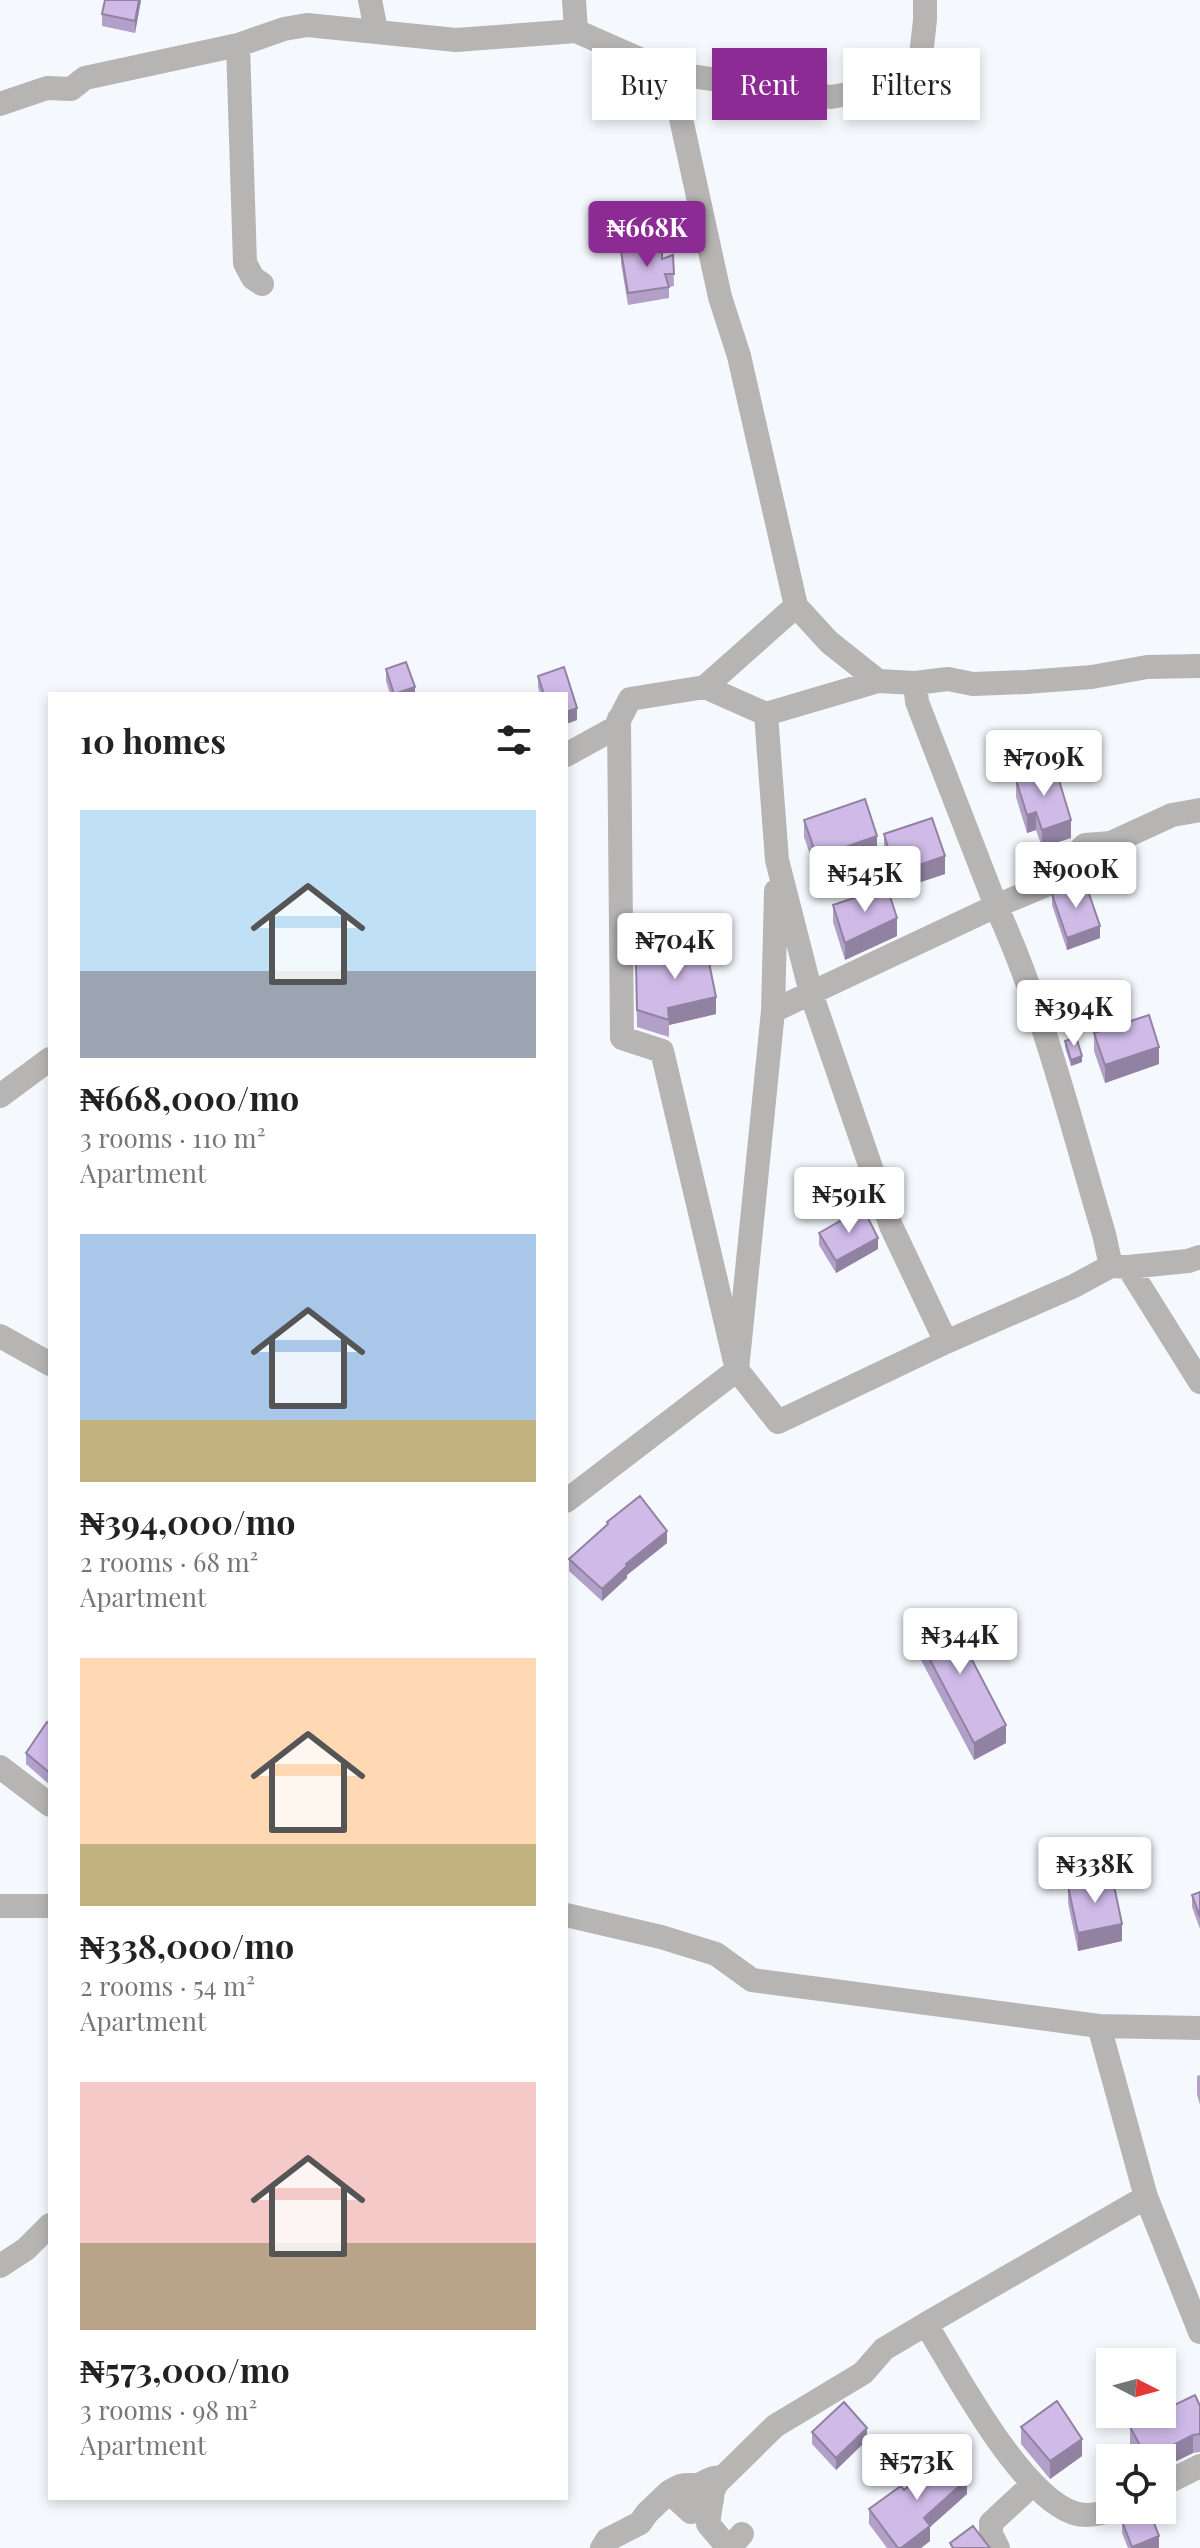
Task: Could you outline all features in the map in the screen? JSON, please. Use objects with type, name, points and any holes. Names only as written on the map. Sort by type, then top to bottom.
[{"type":"street","points":[[370,0],[376,30]]},
{"type":"street","points":[[574,0],[576,31]]},
{"type":"street","points":[[696,77],[831,97],[913,77],[919,73],[925,0]]},
{"type":"street","points":[[0,104],[47,88],[71,89],[85,78],[238,45],[284,29],[307,25],[456,40],[576,31],[614,48]]},
{"type":"street","points":[[238,45],[245,263],[253,278],[262,284]]},
{"type":"street","points":[[681,120],[720,297],[739,356],[796,606],[829,642],[878,681]]},
{"type":"street","points":[[568,754],[615,728],[630,699],[705,687],[796,606]]},
{"type":"street","points":[[705,687],[766,714],[878,681],[915,683],[948,679],[973,684],[1026,682],[1092,677],[1147,667],[1200,666]]},
{"type":"street","points":[[915,683],[917,702],[996,906],[1018,954],[1104,1234],[1119,1266],[1200,1382]]},
{"type":"street","points":[[568,1499],[737,1370],[773,1011],[777,860],[766,714]]},
{"type":"street","points":[[619,719],[622,1038],[662,1051],[737,1370],[778,1422],[946,1342],[1119,1266],[1188,1261],[1200,1257]]},
{"type":"street","points":[[773,1011],[1044,886],[1085,845],[1111,843],[1172,815],[1200,810]]},
{"type":"street","points":[[777,860],[811,993],[891,1226],[946,1342]]},
{"type":"street","points":[[0,1096],[48,1060]]},
{"type":"street","points":[[0,1336],[48,1363]]},
{"type":"street","points":[[0,1767],[48,1803]]},
{"type":"street","points":[[0,1906],[48,1906]]},
{"type":"street","points":[[568,1915],[661,1937],[716,1954],[752,1980],[1099,2026],[1200,2028]]},
{"type":"street","points":[[1099,2026],[1146,2197],[1200,2332]]},
{"type":"street","points":[[742,2534],[731,2546],[725,2544],[708,2524],[717,2488],[775,2426],[863,2373],[884,2349],[1146,2197]]},
{"type":"street","points":[[0,2266],[26,2249],[48,2227]]},
{"type":"street","points":[[926,2324],[1008,2455],[1033,2484],[1051,2501],[1075,2514],[1096,2514]]},
{"type":"street","points":[[1176,2478],[1200,2466]]},
{"type":"street","points":[[602,2548],[607,2540],[640,2523],[669,2492],[682,2484],[700,2485],[712,2476],[717,2488]]},
{"type":"street","points":[[998,2548],[991,2534],[991,2523],[1033,2484]]},
{"type":"building","points":[[105,0],[139,0],[135,21],[102,14]]},
{"type":"building","points":[[662,247],[662,259],[673,255],[674,274],[665,274],[669,287],[628,293],[621,251]]},
{"type":"building","points":[[406,662],[415,687],[393,692],[386,669]]},
{"type":"building","points":[[564,667],[577,708],[568,711],[568,692],[543,692],[538,676]]},
{"type":"building","points":[[1055,767],[1071,820],[1042,830],[1036,812],[1027,815],[1016,780]]},
{"type":"building","points":[[865,799],[877,836],[817,857],[804,820]]},
{"type":"building","points":[[932,818],[945,856],[896,873],[884,834]]},
{"type":"building","points":[[1085,882],[1100,926],[1067,938],[1052,894]]},
{"type":"building","points":[[887,887],[897,918],[845,943],[833,905]]},
{"type":"building","points":[[705,943],[716,997],[668,1008],[669,1020],[637,1010],[636,964],[672,961],[670,951]]},
{"type":"building","points":[[1149,1015],[1159,1047],[1105,1065],[1094,1033]]},
{"type":"building","points":[[1076,1037],[1082,1056],[1071,1060],[1065,1041]]},
{"type":"building","points":[[863,1208],[878,1238],[836,1261],[819,1233]]},
{"type":"building","points":[[640,1496],[667,1531],[626,1564],[602,1589],[569,1559],[607,1522]]},
{"type":"building","points":[[946,1610],[1006,1725],[974,1743],[913,1628]]},
{"type":"building","points":[[47,1722],[48,1723],[48,1771],[26,1753]]},
{"type":"building","points":[[1112,1876],[1122,1924],[1078,1933],[1068,1886]]},
{"type":"building","points":[[1200,1892],[1200,1917],[1192,1895]]},
{"type":"building","points":[[1195,2395],[1200,2406],[1200,2434],[1175,2444],[1139,2444],[1131,2428],[1176,2428],[1176,2404]]},
{"type":"building","points":[[1057,2401],[1082,2439],[1050,2461],[1021,2427]]},
{"type":"building","points":[[844,2402],[867,2428],[836,2458],[812,2432]]},
{"type":"building","points":[[945,2454],[967,2479],[924,2518],[930,2526],[898,2548],[869,2509],[901,2486],[904,2490]]},
{"type":"building","points":[[1123,2524],[1154,2524],[1159,2536],[1132,2547]]},
{"type":"building","points":[[973,2526],[990,2548],[953,2548],[950,2543]]}]
